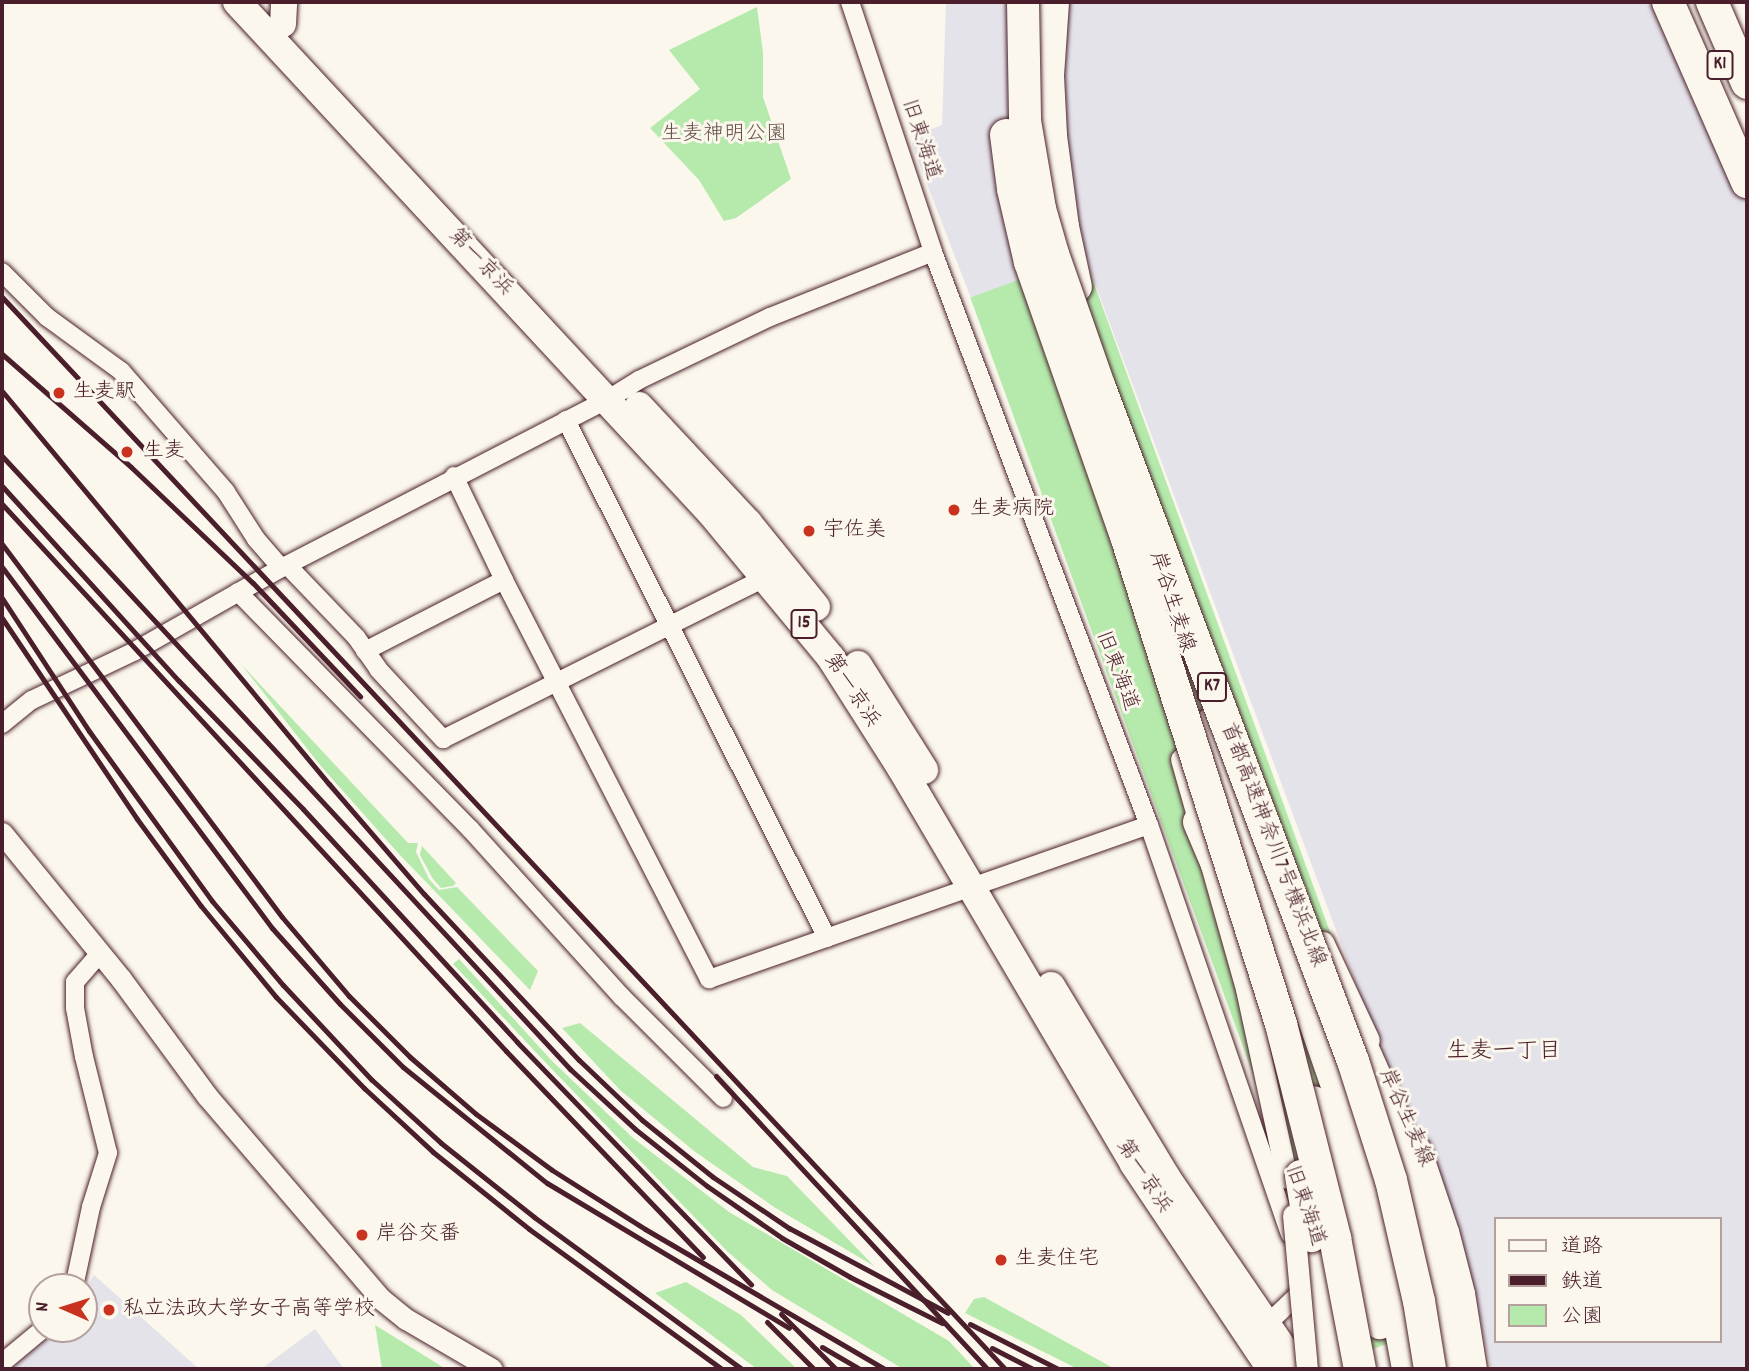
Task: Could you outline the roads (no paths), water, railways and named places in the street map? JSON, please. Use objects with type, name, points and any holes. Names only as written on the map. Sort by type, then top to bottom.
[{"type":"highway","name":"第一京浜","points":[[236,2],[279,20]]},
{"type":"highway","name":"第一京浜","points":[[263,2],[616,395],[831,657],[980,885]]},
{"type":"highway","name":"首都高速神奈川7号横浜北線","points":[[1004,2],[1001,67],[1007,149],[1030,262],[1127,539],[1209,791],[1303,1104],[1335,1238],[1360,1369]]},
{"type":"highway","name":"首都高速神奈川7号横浜北線","points":[[1023,2],[1021,39],[1025,121],[1040,209],[1075,320],[1353,1062],[1387,1168],[1419,1301],[1430,1369]]},
{"type":"highway","points":[[1023,2],[1014,45],[1011,113],[1014,161],[1030,262]]},
{"type":"highway","points":[[1051,2],[1048,47],[1049,106],[1063,227],[1083,316],[1163,555]]},
{"type":"highway","points":[[1668,2],[1747,182]]},
{"type":"highway","name":"K1","points":[[1693,2],[1747,129]]},
{"type":"highway","points":[[1712,2],[1747,83]]},
{"type":"highway","points":[[1724,2],[1747,51]]},
{"type":"highway","name":"第一京浜","points":[[616,395],[748,523],[841,639],[894,720],[980,885],[1134,1164],[1260,1331],[1297,1369]]},
{"type":"highway","points":[[1193,670],[1359,1148],[1384,1239],[1408,1369]]},
{"type":"highway","points":[[1209,791],[1283,1075],[1335,1369]]},
{"type":"highway","points":[[1199,822],[1280,1011],[1343,1186],[1373,1292],[1388,1369]]},
{"type":"highway","points":[[1275,850],[1391,1111],[1413,1172],[1442,1285],[1456,1369]]},
{"type":"highway","name":"第一京浜","points":[[1260,1331],[1271,1369]]},
{"type":"main road","points":[[252,2],[259,22],[279,20]]},
{"type":"street","name":"旧東海道","points":[[850,2],[933,252],[1149,825],[1308,1285],[1260,1331]]},
{"type":"street","name":"岸谷生麦線","points":[[1023,2],[1020,118],[1036,247],[1246,989],[1276,1117],[1297,1242],[1307,1369]]},
{"type":"street","name":"岸谷生麦線","points":[[1051,2],[1044,60],[1044,123],[1049,190],[1058,242],[1081,323],[1193,670],[1418,1142],[1444,1220],[1464,1293],[1476,1369]]},
{"type":"street","points":[[2,724],[32,700],[135,652],[284,566],[454,476],[616,395],[639,380],[770,317],[933,252]]},
{"type":"street","points":[[2,272],[47,317],[121,371],[226,492],[256,539],[365,651],[377,669],[443,739],[766,577]]},
{"type":"street","points":[[566,420],[827,938]]},
{"type":"street","points":[[454,476],[504,580],[709,979],[1149,825]]},
{"type":"street","points":[[365,651],[504,580]]},
{"type":"street","points":[[238,592],[462,820],[613,988],[723,1098]]},
{"type":"street","points":[[2,833],[100,953],[207,1096],[381,1299],[406,1319],[492,1369]]},
{"type":"street","points":[[78,1273],[91,1207],[108,1153],[84,1057],[75,1007],[75,982],[100,953]]},
{"type":"street","points":[[2,1363],[28,1341]]},
{"type":"railway","points":[[2,297],[1005,1369]]},
{"type":"railway","points":[[2,354],[131,467],[253,583],[360,696]]},
{"type":"railway","points":[[2,391],[329,784],[424,894],[579,1060],[642,1120],[713,1177],[789,1228],[948,1313]]},
{"type":"railway","points":[[2,456],[570,1069],[635,1129],[707,1186],[782,1238],[850,1277],[942,1323]]},
{"type":"railway","points":[[2,486],[179,681],[303,809],[517,1042],[751,1284]]},
{"type":"railway","points":[[2,504],[506,1051],[703,1257]]},
{"type":"railway","points":[[2,544],[282,917],[349,996],[410,1057],[476,1114],[552,1170],[645,1229],[885,1369]]},
{"type":"railway","points":[[2,567],[272,928],[340,1004],[403,1067],[547,1183],[789,1328]]},
{"type":"railway","points":[[2,598],[89,731],[212,901],[283,985],[372,1080],[441,1143],[534,1217],[742,1369]]},
{"type":"railway","points":[[2,618],[137,819],[201,906],[276,997],[364,1088],[433,1152],[529,1229],[722,1369]]},
{"type":"railway","points":[[716,1076],[987,1369]]},
{"type":"railway","points":[[781,1314],[836,1369]]},
{"type":"railway","points":[[767,1322],[814,1369]]},
{"type":"railway","points":[[970,1324],[1058,1369]]},
{"type":"railway","points":[[822,1347],[860,1369]]},
{"type":"railway","points":[[992,1348],[1033,1369]]},
{"type":"place","name":"生麦駅","points":[[59,393]]},
{"type":"place","name":"生麦","points":[[127,452]]},
{"type":"place","name":"生麦病院","points":[[954,510]]},
{"type":"place","name":"宇佐美","points":[[809,531]]},
{"type":"place","name":"岸谷交番","points":[[362,1235]]},
{"type":"place","name":"生麦住宅","points":[[1001,1260]]},
{"type":"place","name":"私立法政大学女子高等学校","points":[[109,1310]]},
{"type":"district","name":"生麦一丁目","points":[[1504,1053]]},
{"type":"park label","name":"生麦神明公園","points":[[724,135]]}]
